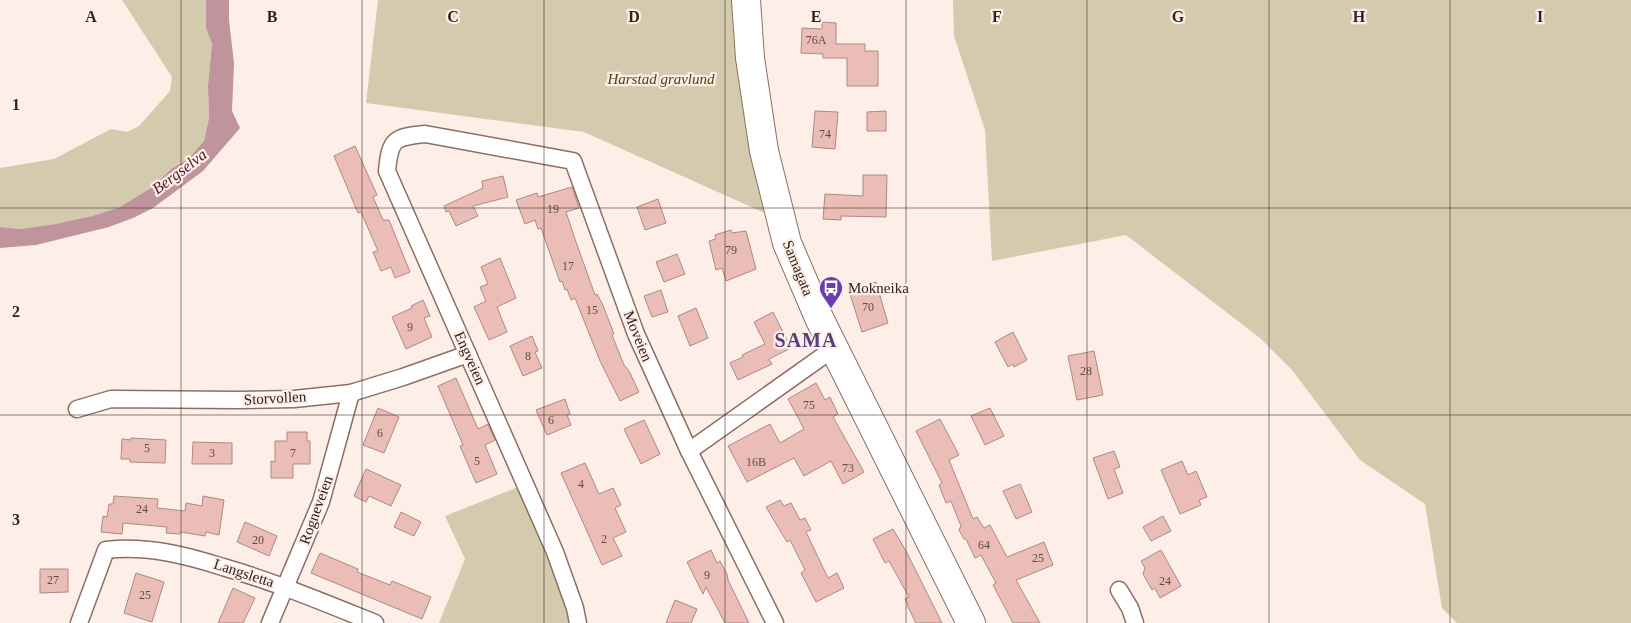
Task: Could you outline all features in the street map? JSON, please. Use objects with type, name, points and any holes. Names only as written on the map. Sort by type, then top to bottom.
[{"type":"highway","name":"Samagata","points":[[746,0],[750,58],[764,151],[787,243],[820,320],[971,623]]},
{"type":"street","name":"Engveien","points":[[444,137],[425,134],[398,138],[392,145],[388,156],[387,171],[555,552],[575,608],[578,623]]},
{"type":"street","name":"Moveien","points":[[444,137],[573,161],[636,334],[689,451],[775,623]]},
{"type":"street","points":[[689,451],[823,356],[836,352]]},
{"type":"street","name":"Storvollen","points":[[77,409],[110,399],[294,399],[351,393],[468,354]]},
{"type":"street","name":"Rogneveien","points":[[270,623],[321,502],[351,393]]},
{"type":"street","name":"Langsletta","points":[[79,623],[106,550],[125,548],[157,551],[201,560],[286,587],[375,623]]},
{"type":"street","points":[[1119,590],[1130,608],[1135,623]]},
{"type":"green space","points":[[122,0],[206,0],[206,28],[212,44],[208,85],[209,118],[204,141],[188,159],[171,169],[154,186],[120,207],[92,216],[55,224],[20,229],[0,227],[0,168],[54,159],[111,129],[127,132],[139,126],[170,91],[172,77]]},
{"type":"green space","name":"Harstad gravlund","points":[[378,0],[736,0],[767,214],[584,132],[366,103]]},
{"type":"green space","points":[[953,0],[1631,0],[1631,623],[1457,623],[1442,608],[1425,504],[1360,460],[1292,370],[1260,338],[1126,235],[992,261],[985,130],[954,36]]},
{"type":"green space","points":[[518,487],[566,602],[571,623],[439,623],[465,559],[445,516]]},
{"type":"water","name":"Bergselva","points":[[206,0],[229,0],[229,20],[234,63],[232,111],[240,128],[203,171],[153,208],[133,218],[109,227],[36,245],[0,248],[0,227],[20,229],[55,224],[92,216],[120,207],[154,186],[171,169],[188,159],[204,141],[209,118],[208,85],[212,44],[206,28]]},
{"type":"building","points":[[822,22],[836,23],[836,44],[865,44],[865,51],[878,51],[878,86],[847,86],[847,58],[823,58],[823,54],[801,53],[802,28],[822,29]]},
{"type":"building","points":[[815,111],[838,112],[835,149],[812,147]]},
{"type":"building","points":[[886,111],[886,131],[867,131],[867,112]]},
{"type":"building","points":[[355,146],[377,195],[373,197],[383,220],[389,220],[410,272],[395,278],[391,267],[381,271],[373,252],[378,251],[361,212],[358,213],[334,156]]},
{"type":"building","points":[[863,175],[887,175],[886,217],[841,216],[841,220],[823,219],[825,194],[863,196]]},
{"type":"building","points":[[503,176],[508,197],[473,206],[478,216],[456,226],[449,211],[446,212],[444,206],[483,188],[482,181]]},
{"type":"building","points":[[572,187],[579,208],[566,212],[595,295],[597,294],[602,303],[624,365],[639,392],[620,401],[600,361],[575,298],[571,300],[567,289],[565,290],[562,281],[560,282],[541,228],[538,229],[535,220],[525,224],[516,200],[537,193],[538,197]]},
{"type":"building","points":[[658,199],[666,223],[645,230],[637,207]]},
{"type":"building","points":[[731,230],[732,233],[746,231],[756,269],[726,281],[722,268],[716,270],[709,241],[716,239],[715,235]]},
{"type":"building","points":[[677,254],[685,274],[664,282],[656,262]]},
{"type":"building","points":[[500,258],[516,298],[497,307],[507,332],[489,340],[474,307],[486,301],[480,287],[488,284],[481,267]]},
{"type":"building","points":[[876,282],[888,323],[862,332],[849,291]]},
{"type":"building","points":[[661,290],[668,312],[652,317],[644,296]]},
{"type":"building","points":[[423,300],[430,316],[424,318],[432,337],[406,349],[392,317],[412,308],[411,306]]},
{"type":"building","points":[[696,308],[708,338],[690,346],[678,316]]},
{"type":"building","points":[[773,312],[787,340],[785,341],[789,349],[769,359],[772,364],[738,380],[730,363],[765,344],[754,322]]},
{"type":"building","points":[[1013,332],[1027,360],[1014,367],[1013,364],[1008,367],[995,342]]},
{"type":"building","points":[[532,336],[538,351],[535,352],[542,368],[523,376],[510,346]]},
{"type":"building","points":[[1094,351],[1103,395],[1077,400],[1068,356]]},
{"type":"building","points":[[456,378],[478,429],[488,424],[495,440],[485,445],[497,474],[476,483],[460,446],[463,445],[438,386]]},
{"type":"building","points":[[816,383],[825,400],[830,397],[838,414],[833,417],[864,472],[843,484],[831,461],[804,476],[794,458],[747,482],[728,446],[770,424],[780,443],[804,429],[788,399]]},
{"type":"building","points":[[565,399],[570,414],[567,415],[571,425],[547,435],[536,410]]},
{"type":"building","points":[[378,408],[399,417],[384,453],[363,445]]},
{"type":"building","points":[[990,408],[1004,436],[985,445],[971,416]]},
{"type":"building","points":[[940,419],[959,455],[949,460],[973,519],[977,517],[984,528],[990,525],[1007,557],[1044,542],[1053,565],[1016,580],[1040,623],[1013,623],[993,585],[996,583],[981,555],[975,558],[966,539],[964,539],[959,530],[961,526],[951,501],[946,503],[939,485],[942,483],[916,431]]},
{"type":"building","points":[[644,420],[660,454],[641,464],[624,429]]},
{"type":"building","points":[[287,432],[307,432],[307,441],[310,441],[310,464],[293,464],[293,478],[271,478],[271,461],[275,462],[275,441],[287,441]]},
{"type":"building","points":[[131,438],[166,440],[165,463],[130,462],[130,459],[121,459],[122,439],[131,440]]},
{"type":"building","points":[[193,442],[232,443],[232,464],[192,464]]},
{"type":"building","points":[[1114,451],[1120,467],[1114,469],[1123,493],[1108,499],[1093,458]]},
{"type":"building","points":[[1182,461],[1188,475],[1196,471],[1207,497],[1199,500],[1201,505],[1180,514],[1161,470]]},
{"type":"building","points":[[585,463],[599,494],[613,488],[621,505],[615,508],[626,532],[613,538],[622,556],[602,565],[561,473]]},
{"type":"building","points":[[366,469],[401,485],[391,506],[369,496],[366,502],[354,496]]},
{"type":"building","points":[[1020,484],[1032,512],[1016,519],[1003,491]]},
{"type":"building","points":[[114,496],[158,499],[157,508],[185,511],[186,503],[202,506],[203,496],[224,500],[219,535],[206,532],[205,536],[181,532],[180,534],[166,533],[167,527],[123,523],[122,534],[101,532],[103,516],[107,517],[109,504],[113,504]]},
{"type":"building","points":[[780,500],[784,506],[791,503],[800,520],[805,518],[811,530],[806,532],[828,578],[837,573],[844,588],[816,602],[801,573],[805,570],[790,540],[787,542],[766,507]]},
{"type":"building","points":[[401,512],[421,522],[414,536],[394,527]]},
{"type":"building","points":[[1163,516],[1171,531],[1151,541],[1143,527]]},
{"type":"building","points":[[245,522],[277,536],[269,556],[237,542]]},
{"type":"building","points":[[893,529],[942,623],[916,623],[905,599],[909,597],[889,561],[885,563],[873,539]]},
{"type":"building","points":[[711,550],[717,563],[720,561],[727,574],[728,580],[749,623],[725,623],[706,587],[703,594],[687,562]]},
{"type":"building","points":[[1161,550],[1181,586],[1160,598],[1155,588],[1152,590],[1143,574],[1145,568],[1141,561]]},
{"type":"building","points":[[320,553],[358,569],[357,572],[390,585],[392,581],[431,597],[422,619],[311,573]]},
{"type":"building","points":[[40,569],[68,569],[68,592],[40,593]]},
{"type":"building","points":[[136,573],[164,582],[152,622],[124,613]]},
{"type":"building","points":[[233,588],[255,598],[243,623],[218,623]]},
{"type":"building","points":[[675,600],[697,609],[691,623],[666,623]]},
{"type":"place","name":"Mokneika","points":[[831,309]]},
{"type":"district","name":"SAMA","points":[[806,340]]}]
